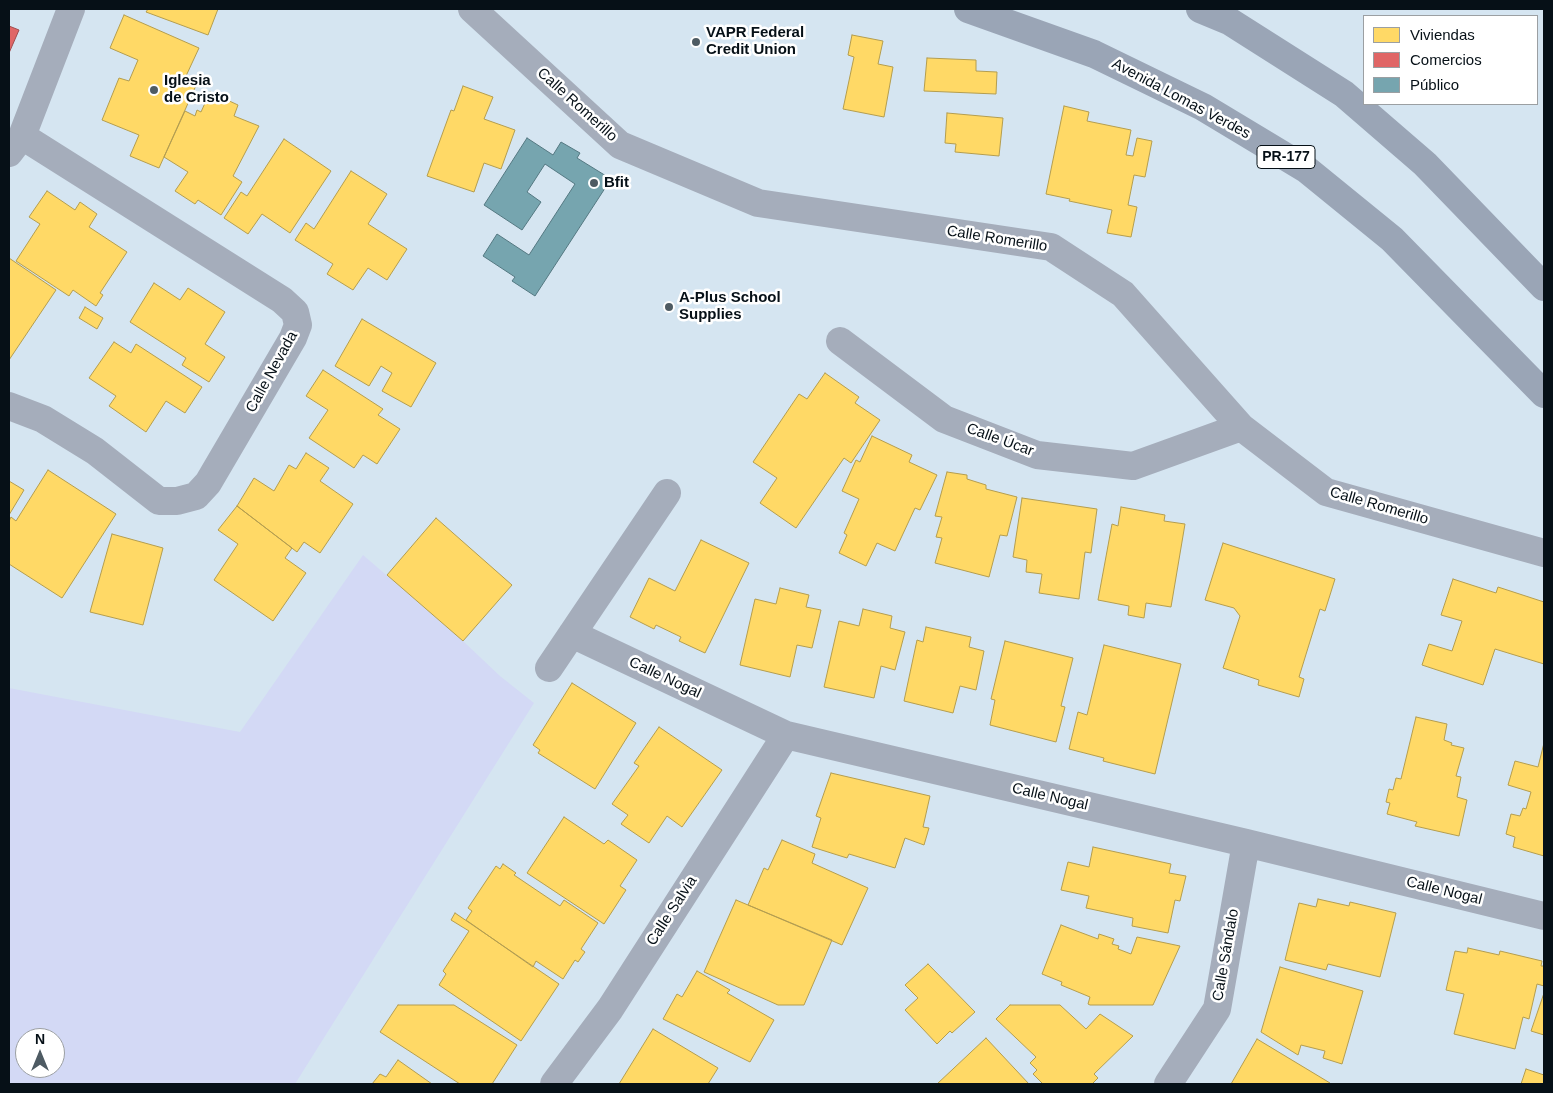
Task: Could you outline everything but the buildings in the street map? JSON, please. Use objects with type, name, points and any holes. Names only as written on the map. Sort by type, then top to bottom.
[{"type":"main road","name":"Avenida Lomas Verdes","points":[[968,9],[1094,54],[1203,107],[1306,169],[1392,238],[1544,394]]},
{"type":"main road","points":[[1200,9],[1230,21],[1344,94],[1425,164],[1544,287]]},
{"type":"street","points":[[15,144],[71,9]]},
{"type":"street","name":"Calle Romerillo","points":[[472,9],[620,145],[758,203],[1051,247],[1123,294],[1241,428],[1326,492],[1544,554]]},
{"type":"street","name":"Calle Nevada","points":[[9,406],[43,419],[95,451],[159,501],[177,501],[196,496],[208,483],[293,338],[298,325],[295,312],[282,300],[15,144]]},
{"type":"street","name":"Calle Úcar","points":[[840,341],[944,419],[1037,455],[1133,466],[1241,428]]},
{"type":"street","points":[[549,668],[668,493]]},
{"type":"street","name":"Calle Nogal","points":[[572,634],[786,735],[1246,843],[1544,916]]},
{"type":"street","name":"Calle Salvia","points":[[554,1084],[610,1009],[786,735]]},
{"type":"street","name":"Calle Sándalo","points":[[1168,1084],[1217,1009],[1246,843]]},
{"type":"shaded area","points":[[363,555],[463,641],[500,676],[534,703],[295,1084],[9,1084],[9,688],[240,732]]},
{"type":"place","name":"VAPR Federal Credit Union","points":[[696,42]]},
{"type":"place","name":"Iglesia de Cristo","points":[[154,90]]},
{"type":"place","name":"Bfit","points":[[594,183]]},
{"type":"place","name":"A-Plus School Supplies","points":[[669,307]]}]
